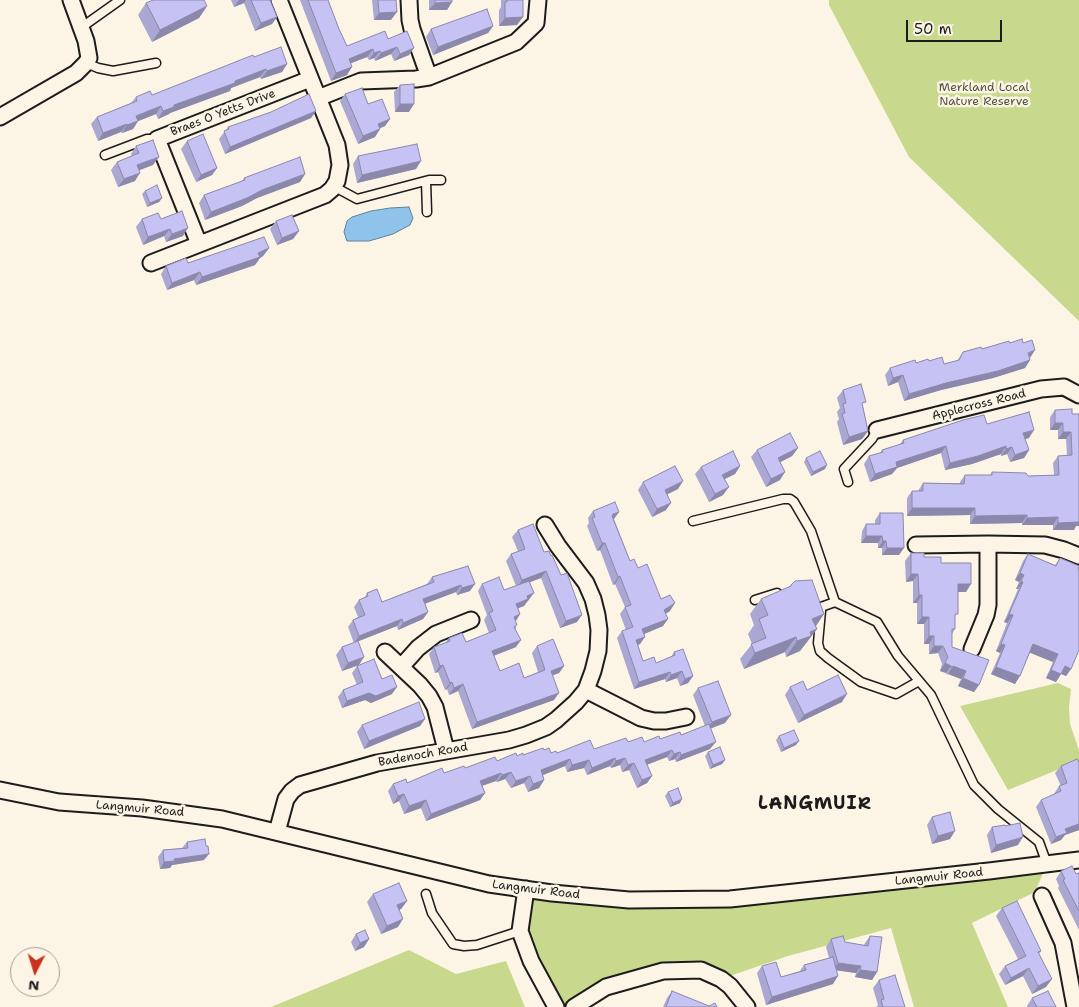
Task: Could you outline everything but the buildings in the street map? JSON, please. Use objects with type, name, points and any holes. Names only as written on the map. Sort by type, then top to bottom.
[{"type":"street","points":[[0,117],[76,72],[86,63],[89,58],[88,50],[82,27],[71,0]]},
{"type":"street","points":[[150,263],[324,194],[334,186],[340,174],[337,146],[279,0]]},
{"type":"street","points":[[409,0],[412,29],[429,77]]},
{"type":"street","points":[[318,98],[361,81],[416,80],[429,77],[516,42],[536,23],[538,0]]},
{"type":"street","name":"Braes O Yetts Drive","points":[[199,244],[157,139],[310,79]]},
{"type":"street","name":"Applecross Road","points":[[877,430],[1041,389],[1064,387],[1079,395]]},
{"type":"street","name":"Badenoch Road","points":[[277,832],[286,799],[300,785],[376,763],[509,740],[546,727],[566,713],[586,690],[594,670],[600,630],[593,599],[586,583],[558,546],[545,524]]},
{"type":"street","points":[[972,649],[986,615],[988,605],[988,544]]},
{"type":"street","points":[[916,545],[1045,545],[1079,556]]},
{"type":"street","points":[[401,667],[418,648],[436,634],[471,620]]},
{"type":"street","points":[[385,652],[420,685],[432,702],[438,715],[446,750]]},
{"type":"street","points":[[586,690],[641,718],[666,721],[686,717]]},
{"type":"street","name":"Langmuir Road","points":[[0,790],[59,802],[142,808],[222,818],[455,877],[552,894],[629,900],[730,899],[1079,860]]},
{"type":"street","points":[[526,890],[520,931],[531,961],[556,1007]]},
{"type":"street","points":[[1042,896],[1063,943],[1075,1007]]},
{"type":"street","points":[[574,1007],[606,987],[663,972],[701,970],[721,979],[730,986],[747,1007]]},
{"type":"lane","points":[[82,27],[120,0]]},
{"type":"lane","points":[[86,63],[112,71],[156,63]]},
{"type":"lane","points":[[105,155],[147,139],[157,139]]},
{"type":"lane","points":[[334,186],[357,199],[426,181],[441,180]]},
{"type":"lane","points":[[426,181],[427,212]]},
{"type":"lane","points":[[848,482],[844,468],[872,439],[877,430]]},
{"type":"lane","points":[[693,521],[783,499],[790,499],[794,502],[811,531],[835,602]]},
{"type":"lane","points":[[755,600],[789,589]]},
{"type":"lane","points":[[816,598],[821,607],[818,643],[820,651],[828,658],[861,682],[896,694],[919,681]]},
{"type":"lane","points":[[821,607],[835,602],[877,622],[898,656],[931,695],[974,785],[998,810],[1039,842],[1047,864]]},
{"type":"lane","points":[[426,894],[432,913],[453,944],[464,946],[477,945],[520,931]]},
{"type":"green space","name":"Merkland Local Nature Reserve","points":[[829,0],[1079,0],[1079,321],[909,157],[829,5]]},
{"type":"green space","points":[[1058,683],[1071,689],[1070,724],[1079,750],[1079,761],[1008,790],[960,706]]},
{"type":"green space","points":[[1047,864],[1035,892],[972,923],[1008,1007],[914,1007],[891,928],[788,956],[721,979],[663,971],[574,1007],[556,1007],[531,961],[524,898],[526,889],[695,900]]},
{"type":"green space","points":[[409,950],[456,974],[506,961],[525,1007],[271,1007]]},
{"type":"water","points":[[409,207],[413,218],[410,225],[393,234],[369,241],[347,241],[344,232],[347,221],[352,217],[371,211]]},
{"type":"district","name":"LANGMUIR","points":[[815,804]]}]
